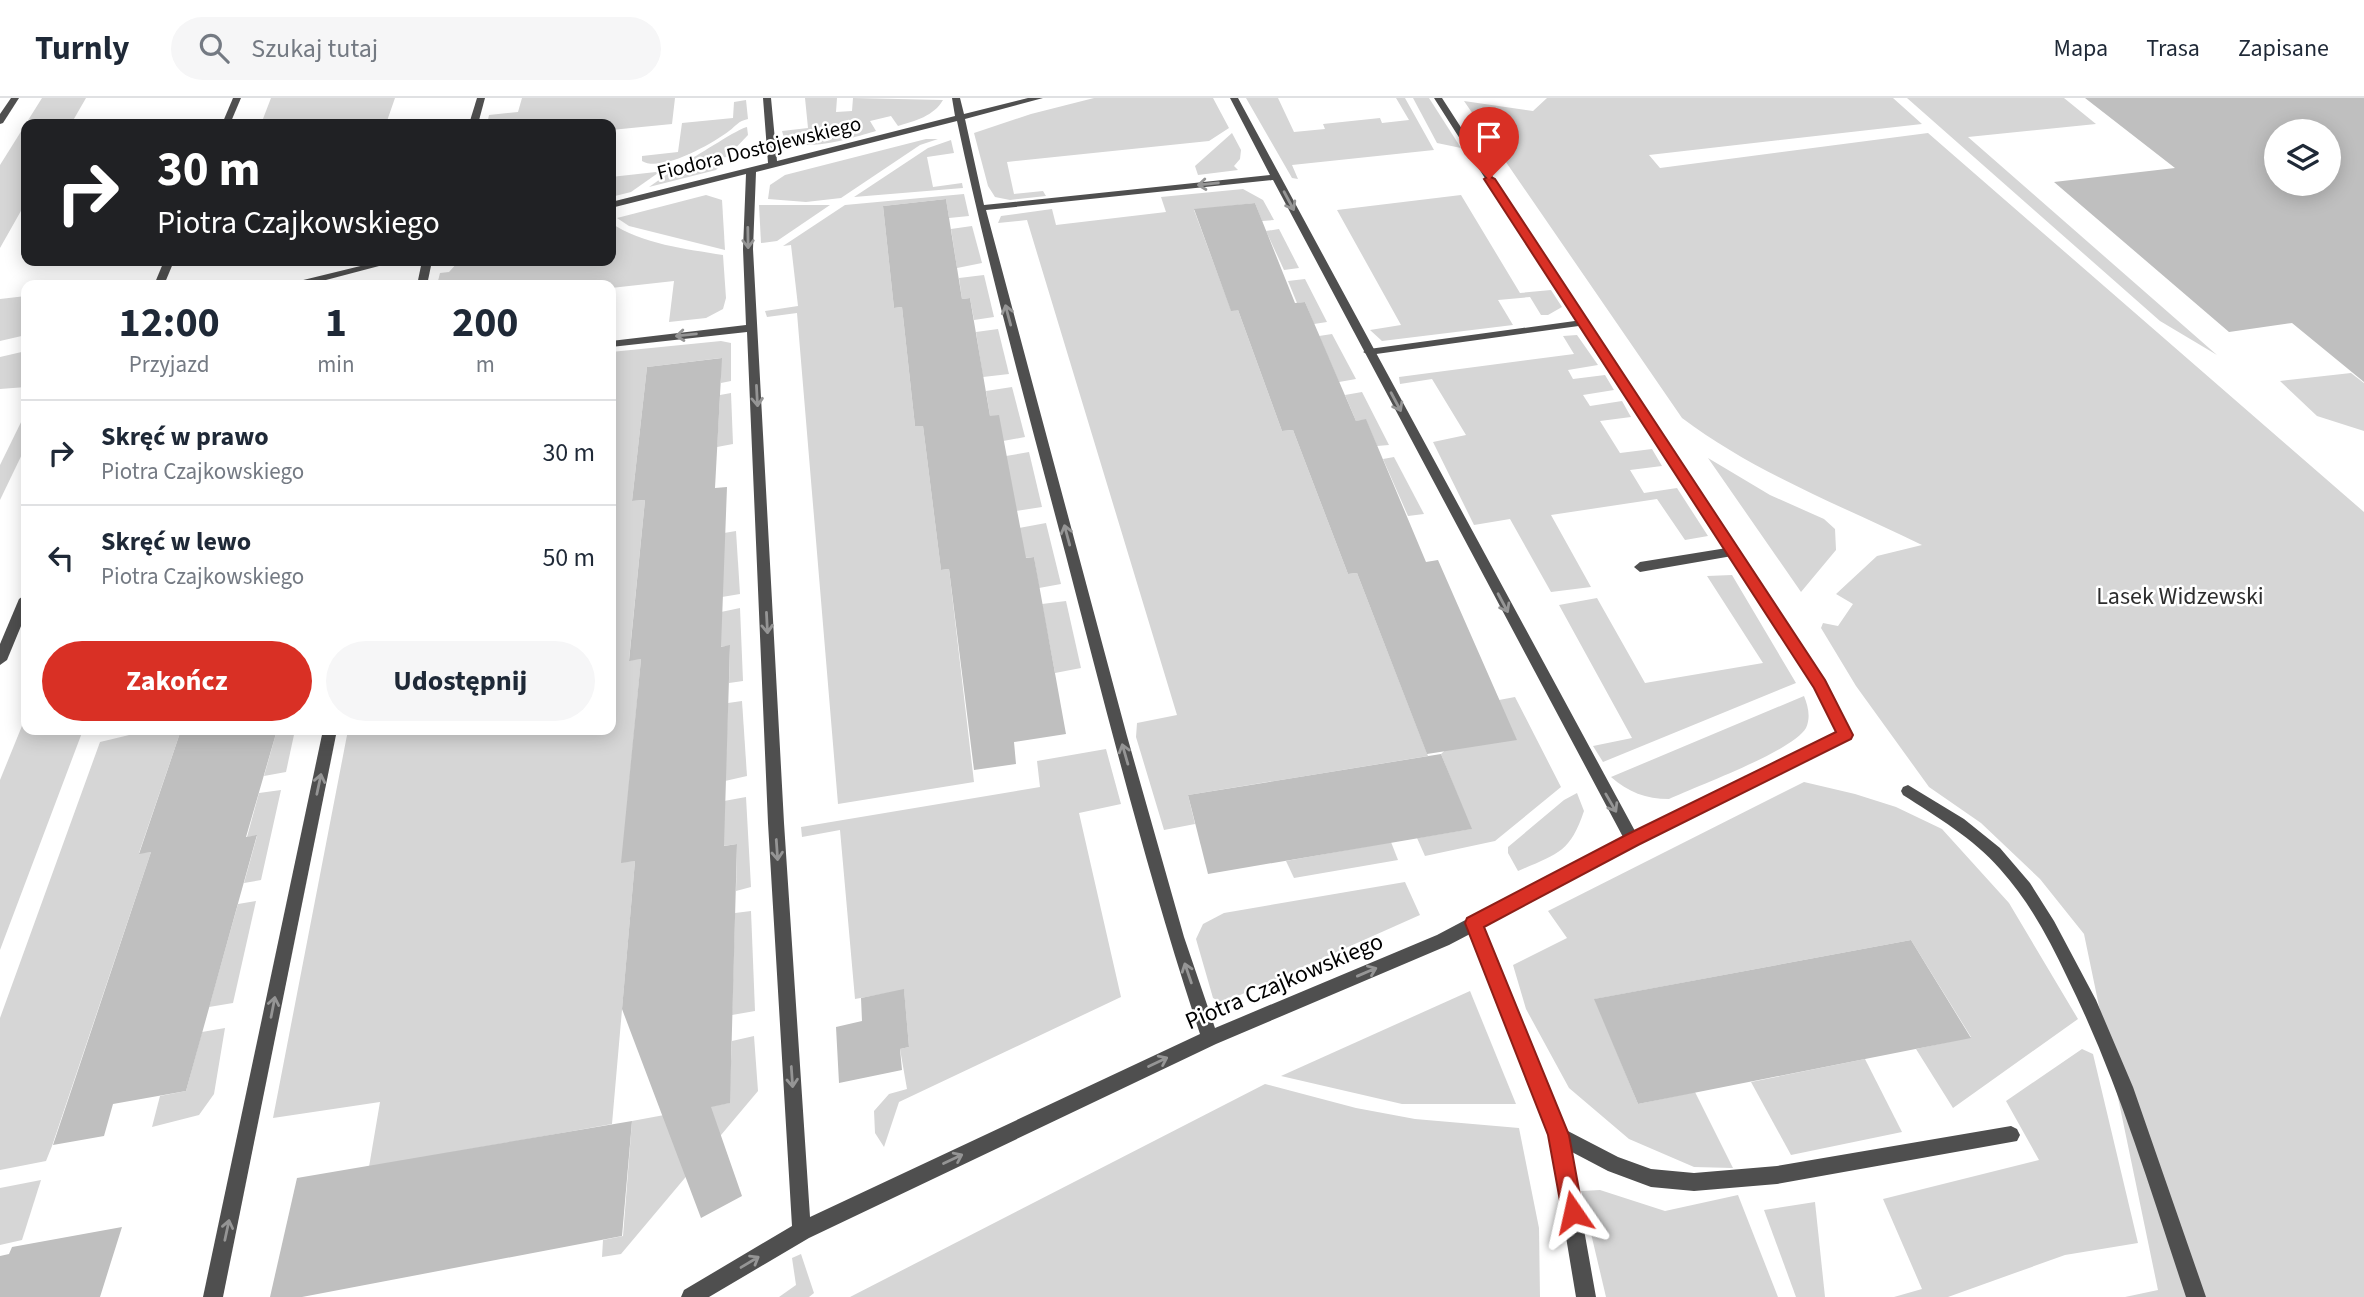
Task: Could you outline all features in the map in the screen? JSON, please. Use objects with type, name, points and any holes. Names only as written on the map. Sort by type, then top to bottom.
[{"type":"street","points":[[0,121],[15,98]]},
{"type":"street","points":[[228,119],[237,98]]},
{"type":"street","points":[[475,119],[481,98]]},
{"type":"street","points":[[767,98],[772,164]]},
{"type":"street","points":[[956,98],[980,208],[1176,937],[1210,1038]]},
{"type":"street","name":"Fiodora Dostojewskiego","points":[[616,204],[1039,98]]},
{"type":"street","points":[[1234,98],[1632,840]]},
{"type":"street","points":[[1438,98],[1733,552],[1640,567]]},
{"type":"street","points":[[751,170],[748,249],[776,823],[802,1231]]},
{"type":"street","points":[[980,208],[1276,177]]},
{"type":"street","points":[[315,280],[373,266]]},
{"type":"street","points":[[1369,352],[1582,323]]},
{"type":"street","points":[[616,343],[753,328]]},
{"type":"street","name":"Piotra Czajkowskiego","points":[[691,1297],[802,1231],[1210,1038],[1443,940],[1632,840],[1845,735],[1820,685],[1733,552]]},
{"type":"street","points":[[0,660],[21,610]]},
{"type":"street","points":[[213,1297],[329,735]]},
{"type":"street","points":[[1908,791],[1962,825],[2003,861],[2038,904],[2098,1019],[2133,1104],[2196,1297]]},
{"type":"street","points":[[1474,923],[1559,1135],[1583,1263],[1586,1297]]},
{"type":"street","points":[[1559,1135],[1626,1169],[1651,1178],[1694,1182],[1777,1175],[2011,1135]]},
{"type":"green space","points":[[42,98],[86,98],[74,119],[29,119]]},
{"type":"green space","points":[[271,98],[395,98],[388,119],[263,119]]},
{"type":"green space","points":[[522,98],[675,98],[672,124],[616,130],[616,119],[488,119],[489,115],[518,112]]},
{"type":"green space","points":[[805,98],[837,98],[836,112],[852,111],[853,98],[943,100],[929,114],[911,122],[898,126],[891,116],[870,121],[876,131],[840,141],[809,145],[787,140],[782,131],[808,128]]},
{"type":"green space","points":[[1094,98],[1213,98],[1229,128],[1209,141],[1007,162],[1014,194],[1043,191],[1046,196],[1010,200],[995,197],[988,186],[974,133],[1031,114]]},
{"type":"green space","points":[[1246,98],[1278,98],[1294,132],[1325,129],[1323,124],[1380,118],[1382,123],[1409,120],[1396,98],[1405,98],[1434,150],[1292,165],[1298,179],[1292,178]]},
{"type":"green space","points":[[1413,98],[1429,98],[1461,148],[1437,143]]},
{"type":"green space","name":"Lasek Widzewski","points":[[1547,98],[1893,98],[1922,124],[1649,155],[1660,168],[1928,133],[2364,512],[2364,1297],[2125,1297],[2158,1290],[2084,934],[2040,879],[1981,823],[1929,787],[1856,686],[1821,628],[1823,623],[1838,626],[1853,604],[1836,594],[1877,556],[1922,545],[1768,472],[1682,418],[1464,101],[1533,111]]},
{"type":"green space","points":[[1907,98],[2064,98],[2096,124],[1968,137],[2217,355],[2160,321]]},
{"type":"green space","points":[[746,100],[748,119],[739,122],[711,143],[673,160],[650,164],[642,161],[642,156],[678,152],[682,123],[733,118],[734,102]]},
{"type":"green space","points":[[747,127],[748,135],[727,157],[687,161],[736,132]]},
{"type":"green space","points":[[21,132],[21,211],[0,248],[0,165]]},
{"type":"green space","points":[[1232,133],[1241,150],[1240,159],[1234,166],[1238,170],[1198,175],[1195,166]]},
{"type":"green space","points":[[926,139],[938,139],[920,145],[841,198],[806,202],[768,199],[770,185],[785,175]]},
{"type":"green space","points":[[951,140],[954,153],[927,157],[933,187],[962,183],[963,188],[854,197],[928,148]]},
{"type":"green space","points":[[716,164],[719,167],[716,170],[649,187],[676,168]]},
{"type":"green space","points":[[658,173],[631,192],[616,196],[616,176]]},
{"type":"green space","points":[[1243,189],[1263,200],[1274,220],[1262,221],[1255,203],[1194,210],[1231,310],[1238,310],[1282,431],[1293,430],[1348,574],[1357,573],[1428,756],[1188,795],[1195,824],[1164,830],[1136,737],[1137,723],[1177,715],[1027,220],[998,223],[1001,216],[1052,209],[1056,225],[1166,212],[1161,197]]},
{"type":"green space","points":[[964,194],[969,216],[949,218],[946,199],[883,206],[894,308],[902,307],[915,426],[923,426],[941,570],[949,569],[974,782],[838,804],[797,313],[767,317],[765,311],[798,306],[791,245],[783,246],[845,205]]},
{"type":"green space","points":[[706,195],[722,200],[725,250],[629,226],[617,218]]},
{"type":"green space","points":[[1461,195],[1520,293],[1551,290],[1562,307],[1548,315],[1541,315],[1530,297],[1498,300],[1513,325],[1382,341],[1370,330],[1401,325],[1337,210]]},
{"type":"green space","points":[[759,205],[830,205],[777,241],[761,243]]},
{"type":"green space","points":[[616,226],[650,241],[723,255],[726,298],[723,309],[706,318],[669,322],[674,281],[616,287],[616,280],[438,280],[440,273],[449,272],[454,266],[616,266]]},
{"type":"green space","points":[[972,226],[982,263],[957,268],[951,229]]},
{"type":"green space","points":[[1279,229],[1299,268],[1284,270],[1266,231]]},
{"type":"green space","points":[[984,275],[994,317],[974,320],[970,298],[962,299],[959,278]]},
{"type":"green space","points":[[1305,279],[1327,322],[1314,324],[1305,302],[1297,303],[1288,281]]},
{"type":"green space","points":[[21,297],[21,336],[0,341],[0,299]]},
{"type":"green space","points":[[998,329],[1009,374],[983,377],[976,332]]},
{"type":"green space","points":[[1332,334],[1356,379],[1339,382],[1319,336]]},
{"type":"green space","points":[[1577,335],[1598,365],[1568,370],[1573,379],[1605,375],[1614,390],[1583,395],[1590,406],[1622,401],[1631,417],[1600,421],[1620,453],[1652,449],[1662,466],[1630,470],[1644,493],[1677,488],[1708,536],[1685,540],[1657,499],[1551,515],[1591,587],[1551,592],[1510,519],[1474,525],[1433,442],[1466,435],[1432,379],[1400,384],[1399,377],[1574,354],[1563,336]]},
{"type":"green space","points":[[721,341],[731,343],[731,381],[721,383],[721,358],[647,367],[632,501],[645,500],[629,660],[641,659],[622,862],[635,861],[612,1124],[369,1167],[380,1102],[273,1118],[347,735],[616,735],[616,352]]},
{"type":"green space","points":[[21,352],[21,387],[0,389],[0,357]]},
{"type":"green space","points":[[2351,373],[2364,383],[2364,431],[2317,416],[2280,381]]},
{"type":"green space","points":[[1012,387],[1025,437],[1003,441],[990,416],[986,391]]},
{"type":"green space","points":[[1362,392],[1389,445],[1377,446],[1366,420],[1356,421],[1345,395]]},
{"type":"green space","points":[[731,393],[733,444],[717,447],[720,395]]},
{"type":"green space","points":[[21,422],[21,456],[0,500],[0,465]]},
{"type":"green space","points":[[1029,452],[1042,507],[1016,511],[1006,456]]},
{"type":"green space","points":[[1394,457],[1424,514],[1408,516],[1383,459]]},
{"type":"green space","points":[[1708,458],[1770,495],[1824,519],[1835,529],[1836,550],[1801,592]]},
{"type":"green space","points":[[1046,523],[1061,584],[1039,588],[1034,557],[1024,558],[1019,528]]},
{"type":"green space","points":[[736,531],[740,594],[722,597],[724,533]]},
{"type":"green space","points":[[1732,575],[1796,683],[1603,762],[1593,746],[1632,738],[1559,605],[1597,598],[1645,683],[1763,663],[1707,576]]},
{"type":"green space","points":[[1066,601],[1081,668],[1055,673],[1042,604]]},
{"type":"green space","points":[[740,608],[743,681],[729,683],[730,646],[719,647],[721,612]]},
{"type":"green space","points":[[1804,696],[1808,720],[1806,728],[1798,737],[1764,757],[1669,799],[1638,794],[1611,777]]},
{"type":"green space","points":[[1515,697],[1561,787],[1495,841],[1425,856],[1417,838],[1471,829],[1441,754],[1499,700]]},
{"type":"green space","points":[[742,701],[747,776],[725,781],[728,703]]},
{"type":"green space","points":[[21,728],[21,735],[81,735],[0,950],[0,780]]},
{"type":"green space","points":[[129,735],[179,735],[139,853],[151,852],[46,1161],[0,1170],[0,1018],[100,742]]},
{"type":"green space","points":[[276,735],[294,735],[286,772],[264,776]]},
{"type":"green space","points":[[1106,749],[1121,804],[1079,813],[1121,997],[899,1102],[884,1147],[875,1133],[874,1111],[889,1094],[907,1089],[900,1049],[909,1047],[904,990],[855,999],[840,830],[802,837],[801,827],[1040,787],[1037,761]]},
{"type":"green space","points":[[1804,782],[1896,807],[1942,829],[2009,903],[2078,1019],[1953,1108],[1916,1049],[1971,1037],[1911,940],[1595,999],[1638,1104],[1695,1092],[1733,1168],[1694,1167],[1629,1139],[1569,1088],[1526,1009],[1513,965],[1567,938],[1548,911]]},
{"type":"green space","points":[[281,790],[261,880],[244,883],[257,836],[247,837],[259,793]]},
{"type":"green space","points":[[1577,793],[1584,811],[1567,844],[1552,856],[1518,871],[1508,853],[1508,847],[1564,800]]},
{"type":"green space","points":[[746,797],[751,887],[736,891],[737,844],[723,846],[724,801]]},
{"type":"green space","points":[[1391,842],[1398,860],[1294,878],[1286,861]]},
{"type":"green space","points":[[1405,882],[1420,915],[1222,1003],[1213,998],[1196,939],[1203,924],[1224,913]]},
{"type":"green space","points":[[256,901],[233,1003],[209,1007],[238,904]]},
{"type":"green space","points":[[751,911],[755,1011],[732,1015],[735,913]]},
{"type":"green space","points":[[1470,991],[1516,1104],[1402,1104],[1281,1076]]},
{"type":"green space","points":[[225,1028],[214,1094],[199,1115],[152,1127],[160,1096],[186,1091],[202,1032]]},
{"type":"green space","points":[[754,1036],[758,1091],[621,1254],[602,1257],[603,1240],[623,1236],[632,1121],[729,1103],[732,1041]]},
{"type":"green space","points":[[2082,1049],[2093,1054],[2138,1243],[2065,1255],[1948,1297],[1894,1297],[1922,1289],[1883,1199],[2039,1160],[2006,1101]]},
{"type":"green space","points":[[1865,1059],[1902,1132],[1791,1155],[1751,1082]]},
{"type":"green space","points":[[1265,1084],[1356,1108],[1415,1119],[1519,1128],[1539,1228],[1540,1297],[850,1297]]},
{"type":"green space","points":[[41,1180],[22,1240],[0,1245],[0,1188]]},
{"type":"green space","points":[[1600,1190],[1665,1211],[1738,1195],[1778,1297],[1606,1297],[1581,1191]]},
{"type":"green space","points":[[1815,1202],[1825,1297],[1796,1297],[1764,1210]]},
{"type":"green space","points":[[801,1254],[814,1293],[809,1297],[779,1297],[796,1285],[792,1258]]},
{"type":"building","points":[[2085,98],[2364,98],[2364,382],[2292,323],[2229,332],[2054,182],[2175,168]]},
{"type":"building","points":[[946,199],[962,299],[970,298],[990,416],[999,415],[1026,558],[1034,557],[1066,734],[1014,742],[1016,764],[974,770],[949,569],[941,570],[923,426],[915,426],[902,307],[894,308],[883,206]]},
{"type":"building","points":[[1255,203],[1295,303],[1305,302],[1356,421],[1366,419],[1426,562],[1438,560],[1517,740],[1427,754],[1357,573],[1348,574],[1293,430],[1282,431],[1238,310],[1231,311],[1194,209]]},
{"type":"building","points":[[722,358],[715,488],[727,487],[721,647],[730,645],[724,846],[737,844],[730,1103],[711,1107],[742,1196],[701,1218],[622,1009],[635,861],[621,863],[641,659],[629,661],[645,500],[632,501],[647,367]]},
{"type":"building","points":[[179,735],[276,735],[246,837],[257,835],[186,1091],[113,1104],[104,1136],[53,1145],[151,852],[139,854]]},
{"type":"building","points":[[1441,754],[1472,829],[1208,874],[1188,795]]},
{"type":"building","points":[[1911,940],[1971,1038],[1638,1104],[1594,999]]},
{"type":"building","points":[[904,989],[909,1047],[900,1049],[902,1070],[839,1083],[836,1027],[862,1021],[861,998]]},
{"type":"building","points":[[632,1121],[622,1236],[302,1297],[270,1297],[297,1178]]},
{"type":"building","points":[[122,1227],[100,1297],[0,1297],[0,1256],[9,1254],[12,1247]]},
{"type":"route","points":[[1489,179],[1820,685],[1845,735],[1632,840],[1474,923],[1559,1135],[1573,1212]]}]
